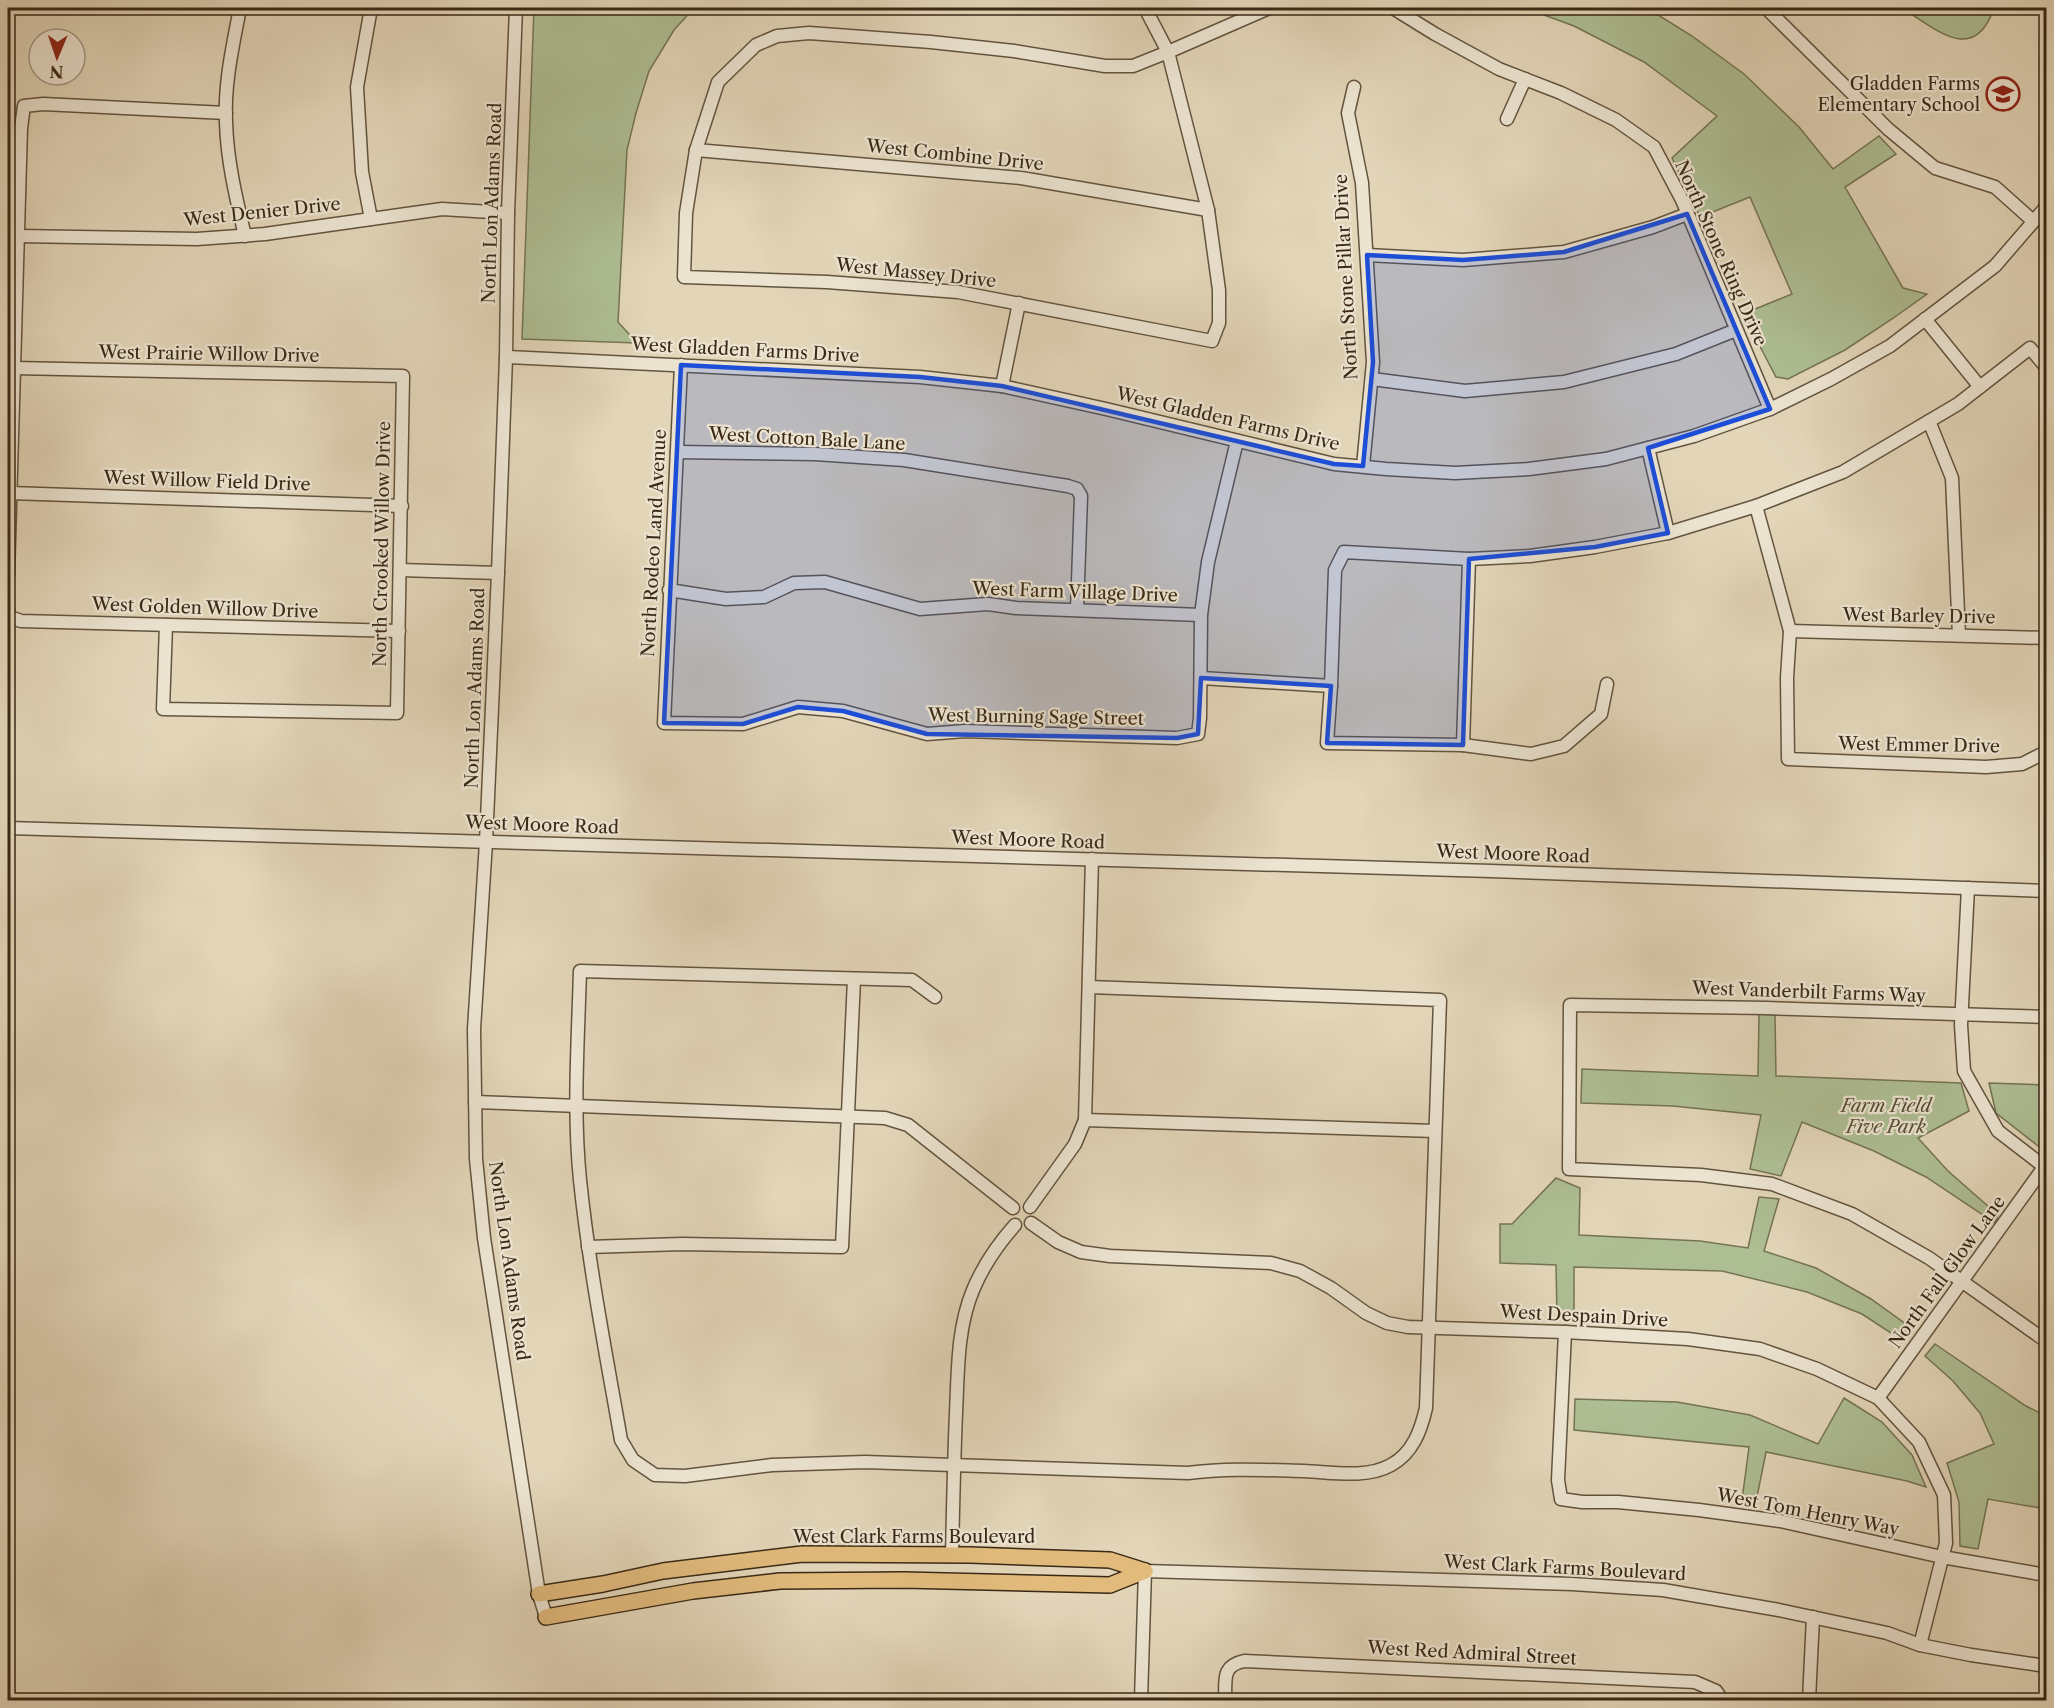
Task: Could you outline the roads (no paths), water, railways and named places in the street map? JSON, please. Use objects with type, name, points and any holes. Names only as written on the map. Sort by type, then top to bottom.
[{"type":"main road","name":"West Clark Farms Boulevard","points":[[539,1594],[603,1584],[663,1571],[802,1554],[952,1555],[1110,1560],[1145,1571]]},
{"type":"main road","name":"West Clark Farms Boulevard","points":[[546,1617],[693,1591],[780,1581],[904,1580],[1110,1585],[1145,1571]]},
{"type":"street","points":[[240,8],[231,53],[226,113],[232,176],[245,236]]},
{"type":"street","points":[[371,8],[357,87],[362,172],[371,219]]},
{"type":"street","name":"North Lon Adams Road","points":[[516,8],[498,573],[486,842],[474,1029],[476,1159],[484,1238],[539,1594],[546,1617]]},
{"type":"street","points":[[1145,8],[1168,52],[1208,210]]},
{"type":"street","points":[[696,150],[718,82],[756,45],[777,36],[809,33],[931,42],[1014,51],[1105,66],[1133,66],[1269,8]]},
{"type":"street","name":"North Stone Ring Drive","points":[[1393,8],[1490,64],[1561,93],[1616,120],[1654,147],[1687,214],[1770,409]]},
{"type":"street","points":[[1767,8],[1888,129],[1935,168],[1995,187],[2032,221]]},
{"type":"street","points":[[1507,119],[1525,79]]},
{"type":"street","name":"North Stone Pillar Drive","points":[[1354,87],[1348,113],[1362,183],[1373,362],[1363,466]]},
{"type":"street","points":[[8,574],[21,128],[24,106],[43,104],[226,113]]},
{"type":"street","name":"West Combine Drive","points":[[696,150],[1021,178],[1208,210]]},
{"type":"street","name":"West Massey Drive","points":[[696,150],[686,213],[684,277],[827,282],[958,292],[1212,341],[1218,323],[1219,290],[1208,210]]},
{"type":"street","name":"West Gladden Farms Drive","points":[[506,357],[920,377],[1002,386],[1334,464],[1455,473],[1528,469],[1606,459],[1694,436],[1770,409],[1831,379],[1890,346],[1995,266],[2046,207]]},
{"type":"street","name":"West Denier Drive","points":[[18,236],[197,239],[245,236],[442,209],[508,213]]},
{"type":"street","points":[[1366,255],[1463,260],[1564,252],[1653,227],[1687,214]]},
{"type":"street","points":[[1002,386],[1019,303]]},
{"type":"street","points":[[1925,319],[1980,387]]},
{"type":"street","points":[[1372,379],[1465,391],[1564,382],[1676,354],[1736,330]]},
{"type":"street","points":[[1607,684],[1601,714],[1564,746],[1531,754],[1463,745],[1327,743],[1332,686],[1335,570],[1344,552],[1468,559],[1574,550],[1668,533],[1756,506],[1843,472],[1958,404],[2030,348],[2046,367]]},
{"type":"street","name":"North Rodeo Land Avenue","points":[[664,723],[681,365]]},
{"type":"street","name":"West Prairie Willow Drive","points":[[14,368],[403,376]]},
{"type":"street","name":"North Crooked Willow Drive","points":[[166,625],[163,709],[397,713],[403,376]]},
{"type":"street","points":[[1929,421],[1952,477],[1959,635]]},
{"type":"street","points":[[1237,441],[1208,562],[1201,615],[1201,678],[1332,686]]},
{"type":"street","points":[[1648,448],[1668,533]]},
{"type":"street","name":"West Cotton Bale Lane","points":[[676,452],[815,454],[904,460],[1077,489],[1081,496],[1077,610]]},
{"type":"street","name":"West Willow Field Drive","points":[[10,493],[402,506]]},
{"type":"street","points":[[1756,506],[1790,631]]},
{"type":"street","points":[[1463,745],[1468,559]]},
{"type":"street","points":[[400,570],[498,573]]},
{"type":"street","name":"West Farm Village Drive","points":[[669,590],[726,599],[764,597],[794,583],[825,582],[920,609],[988,604],[1016,608],[1201,615]]},
{"type":"street","name":"West Golden Willow Drive","points":[[9,614],[21,621],[399,631]]},
{"type":"street","name":"West Barley Drive","points":[[1790,631],[2046,638]]},
{"type":"street","name":"West Emmer Drive","points":[[1790,631],[1787,678],[1788,759],[1986,767],[2022,764],[2046,752]]},
{"type":"street","name":"West Burning Sage Street","points":[[664,723],[743,724],[798,707],[843,711],[927,734],[965,731],[1177,738],[1198,734],[1201,678]]},
{"type":"street","name":"West Moore Road","points":[[8,828],[2046,891]]},
{"type":"street","points":[[1030,1207],[1075,1144],[1085,1120],[1092,860]]},
{"type":"street","points":[[1968,888],[1961,1015],[1964,1071],[1998,1131],[2045,1167]]},
{"type":"street","points":[[935,997],[912,980],[580,971],[576,1106],[580,1178],[588,1246],[621,1440],[633,1460],[655,1474],[685,1476],[772,1465],[865,1462],[1188,1473],[1219,1469],[1367,1473],[1391,1465],[1408,1451],[1420,1433],[1426,1408],[1440,1000],[1089,987]]},
{"type":"street","points":[[588,1246],[682,1244],[842,1247],[854,979]]},
{"type":"street","name":"West Vanderbilt Farms Way","points":[[1962,1282],[1929,1258],[1852,1214],[1772,1184],[1701,1174],[1569,1169],[1570,1005],[1767,1008],[2046,1017]]},
{"type":"street","points":[[475,1102],[885,1118],[908,1125],[1013,1208]]},
{"type":"street","points":[[1085,1120],[1435,1131]]},
{"type":"street","name":"North Fall Glow Lane","points":[[1878,1398],[2045,1167]]},
{"type":"street","points":[[1020,1204],[1030,1207],[1034,1214],[1031,1223],[1023,1227],[1015,1225],[1010,1215],[1013,1208],[1020,1204]]},
{"type":"street","name":"West Despain Drive","points":[[1031,1223],[1058,1242],[1081,1252],[1110,1257],[1270,1263],[1300,1271],[1387,1323],[1408,1327],[1689,1339],[1760,1349],[1817,1369],[1878,1398],[1919,1442],[1944,1495],[1946,1543],[1920,1645]]},
{"type":"street","points":[[952,1555],[961,1333],[972,1291],[1001,1241],[1015,1225]]},
{"type":"street","points":[[1962,1282],[2046,1341]]},
{"type":"street","name":"West Tom Henry Way","points":[[1565,1332],[1558,1480],[1561,1499],[1699,1510],[1780,1521],[1942,1557],[2046,1575]]},
{"type":"street","points":[[1141,1701],[1145,1571]]},
{"type":"street","name":"West Clark Farms Boulevard","points":[[1145,1571],[1560,1584],[1663,1590],[1813,1617],[1887,1633],[1920,1645],[2046,1666]]},
{"type":"street","points":[[1809,1701],[1813,1617]]},
{"type":"street","name":"West Red Admiral Street","points":[[1226,1701],[1227,1670],[1233,1663],[1244,1661],[1695,1682],[1708,1686],[1719,1696]]},
{"type":"place","name":"Gladden Farms Elementary School","points":[[2003,94]]},
{"type":"park label","name":"Farm Field Five Park","points":[[1886,1116]]}]
